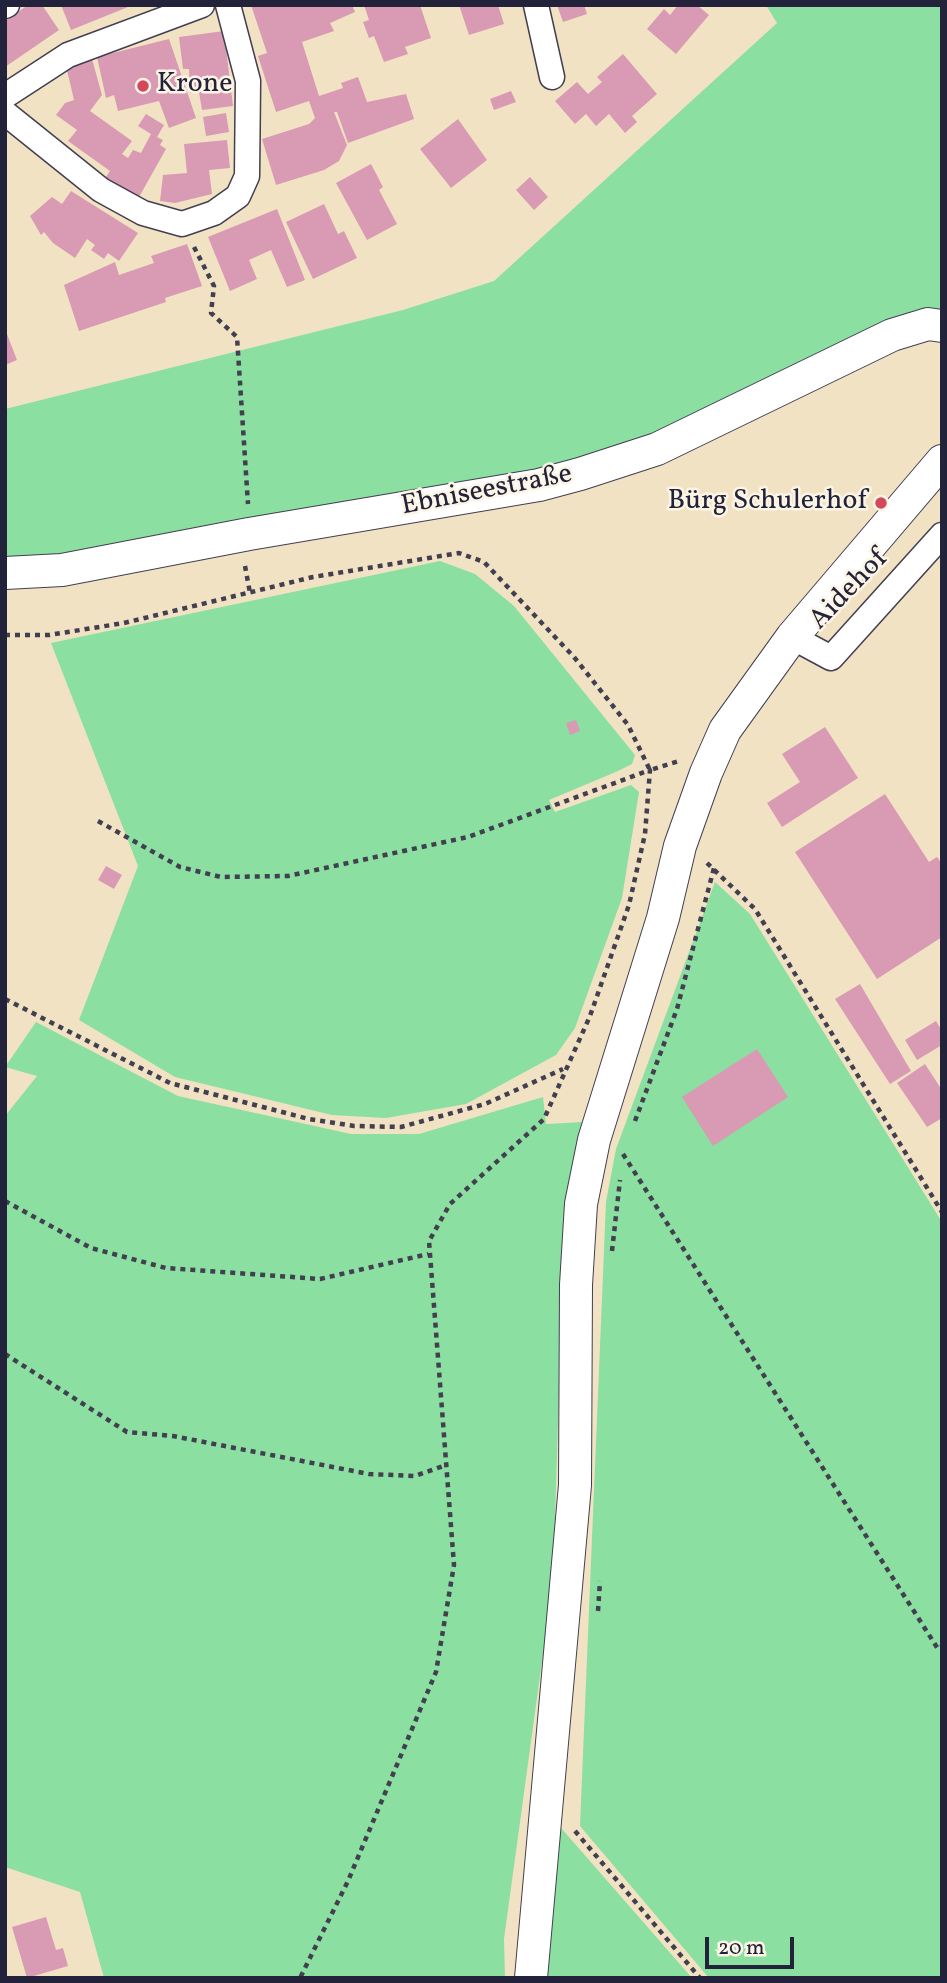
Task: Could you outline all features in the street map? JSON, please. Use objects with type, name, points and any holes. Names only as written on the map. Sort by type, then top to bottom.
[{"type":"street","points":[[5,113],[101,190],[143,213],[182,224],[214,213],[238,196],[247,176],[248,81],[228,5]]},
{"type":"street","points":[[536,5],[552,77]]},
{"type":"street","points":[[5,96],[68,55],[192,6]]},
{"type":"street","name":"Ebniseestraße","points":[[5,573],[62,569],[249,534],[471,498],[580,474],[657,449],[892,335],[928,324],[942,326]]},
{"type":"street","points":[[531,1978],[575,1485],[576,1285],[581,1204],[594,1140],[663,918],[680,846],[706,773],[725,730],[792,637],[942,461]]},
{"type":"street","name":"Aidehof","points":[[792,637],[831,658],[942,535]]},
{"type":"path","points":[[182,224],[214,286],[211,313],[237,337],[247,448],[249,534],[255,558],[244,561],[250,593]]},
{"type":"path","points":[[5,635],[49,635],[124,623],[313,577],[459,553],[484,562],[574,657],[628,725],[650,770],[645,834],[629,905],[590,1016],[544,1119],[450,1204],[429,1241],[454,1565],[436,1672],[348,1881],[300,1978]]},
{"type":"path","points":[[98,821],[180,867],[221,877],[288,876],[468,837],[688,758],[706,773]]},
{"type":"path","points":[[632,1129],[677,1009],[715,868],[755,909],[942,1212]]},
{"type":"path","points":[[5,999],[170,1083],[309,1119],[354,1126],[401,1127],[473,1107],[565,1068]]},
{"type":"path","points":[[611,1256],[623,1153],[627,1141]]},
{"type":"path","points":[[623,1153],[938,1649],[942,1646]]},
{"type":"path","points":[[5,1201],[91,1248],[166,1268],[320,1279],[428,1254]]},
{"type":"path","points":[[5,1354],[127,1432],[173,1436],[369,1475],[415,1476],[446,1465]]},
{"type":"path","points":[[596,1621],[600,1580]]},
{"type":"path","points":[[573,1828],[700,1978]]},
{"type":"green space","points":[[766,5],[942,5],[942,314],[707,416],[577,464],[22,560],[5,560],[5,409],[403,310],[494,281],[777,23]]},
{"type":"green space","points":[[440,561],[475,574],[514,606],[635,755],[632,764],[549,800],[555,812],[631,785],[639,792],[622,898],[575,1028],[556,1055],[466,1104],[386,1118],[332,1115],[175,1077],[79,1020],[138,866],[51,643]]},
{"type":"green space","points":[[715,882],[750,914],[942,1222],[942,1978],[709,1978],[580,1826],[606,1202],[616,1149]]},
{"type":"green space","points":[[36,1022],[178,1096],[351,1134],[419,1134],[543,1097],[546,1124],[583,1122],[569,1180],[564,1226],[555,1521],[549,1610],[504,1939],[505,1978],[104,1978],[80,1892],[5,1867],[5,1116],[37,1076],[5,1067]]},
{"type":"green space","points":[[555,1821],[692,1978],[545,1978]]},
{"type":"building","points":[[28,5],[42,5],[59,30],[5,67],[5,21]]},
{"type":"building","points":[[61,5],[133,5],[71,30]]},
{"type":"building","points":[[251,5],[352,5],[355,12],[330,23],[334,31],[302,42],[319,96],[343,88],[341,83],[358,77],[367,102],[406,94],[414,119],[348,143],[337,112],[334,112],[347,145],[339,161],[324,170],[276,185],[262,139],[309,124],[315,118],[309,101],[276,112],[258,56],[267,53]]},
{"type":"building","points":[[364,5],[420,5],[431,38],[405,47],[408,54],[384,62],[374,36],[369,38],[363,22],[369,20]]},
{"type":"building","points":[[459,5],[498,5],[504,24],[469,35]]},
{"type":"building","points":[[557,5],[584,5],[587,14],[563,22]]},
{"type":"building","points":[[678,5],[697,5],[709,15],[676,54],[647,29],[664,9],[670,15]]},
{"type":"building","points":[[224,31],[233,106],[202,110],[199,92],[190,93],[189,69],[183,69],[179,37]]},
{"type":"building","name":"Krone","points":[[169,39],[196,118],[169,128],[159,101],[118,111],[114,95],[106,98],[97,57]]},
{"type":"building","points":[[623,54],[657,94],[632,116],[637,122],[625,133],[609,114],[596,126],[586,114],[575,124],[555,101],[577,82],[588,94],[602,82],[597,77]]},
{"type":"building","points":[[92,59],[102,95],[90,111],[132,141],[122,154],[128,158],[133,150],[141,153],[151,134],[138,126],[146,114],[164,125],[157,137],[163,140],[160,145],[166,149],[139,197],[106,177],[110,171],[68,141],[77,130],[56,115],[65,103],[74,100],[66,66]]},
{"type":"building","points":[[511,91],[516,102],[494,110],[490,99]]},
{"type":"building","points":[[226,113],[229,132],[206,136],[203,117]]},
{"type":"building","points":[[458,119],[487,160],[451,188],[420,149]]},
{"type":"building","points":[[227,140],[230,168],[209,170],[212,194],[175,203],[160,201],[163,175],[187,173],[184,144]]},
{"type":"building","points":[[371,164],[383,187],[379,190],[397,224],[367,240],[336,183]]},
{"type":"building","points":[[530,177],[548,197],[534,210],[516,190]]},
{"type":"building","points":[[71,191],[138,233],[119,261],[108,253],[104,259],[91,250],[95,245],[87,239],[75,258],[53,243],[44,232],[41,235],[30,216],[52,197],[62,204]]},
{"type":"building","points":[[324,204],[338,234],[344,231],[357,258],[313,279],[286,222]]},
{"type":"building","points":[[277,209],[305,280],[287,287],[271,250],[249,260],[257,279],[230,291],[208,237]]},
{"type":"building","points":[[187,244],[202,286],[165,298],[166,302],[79,331],[64,285],[115,262],[119,275],[154,263],[151,256]]},
{"type":"building","points":[[5,329],[17,360],[5,365]]},
{"type":"building","points":[[576,720],[580,731],[570,735],[566,723]]},
{"type":"building","points":[[825,727],[858,778],[782,827],[767,803],[800,782],[782,754]]},
{"type":"building","points":[[885,794],[929,862],[937,857],[942,864],[942,937],[877,979],[795,852]]},
{"type":"building","points":[[106,866],[122,875],[114,889],[98,880]]},
{"type":"building","points":[[860,984],[911,1071],[890,1084],[835,999]]},
{"type":"building","points":[[936,1021],[942,1031],[942,1045],[917,1060],[905,1040]]},
{"type":"building","points":[[757,1049],[788,1097],[713,1146],[682,1097]]},
{"type":"building","points":[[925,1064],[942,1090],[942,1118],[927,1127],[897,1083]]},
{"type":"building","points":[[46,1917],[56,1950],[63,1948],[68,1966],[27,1978],[12,1927]]},
{"type":"place","name":"Krone","points":[[143,86]]},
{"type":"place","name":"Bürg Schulerhof","points":[[881,503]]}]
